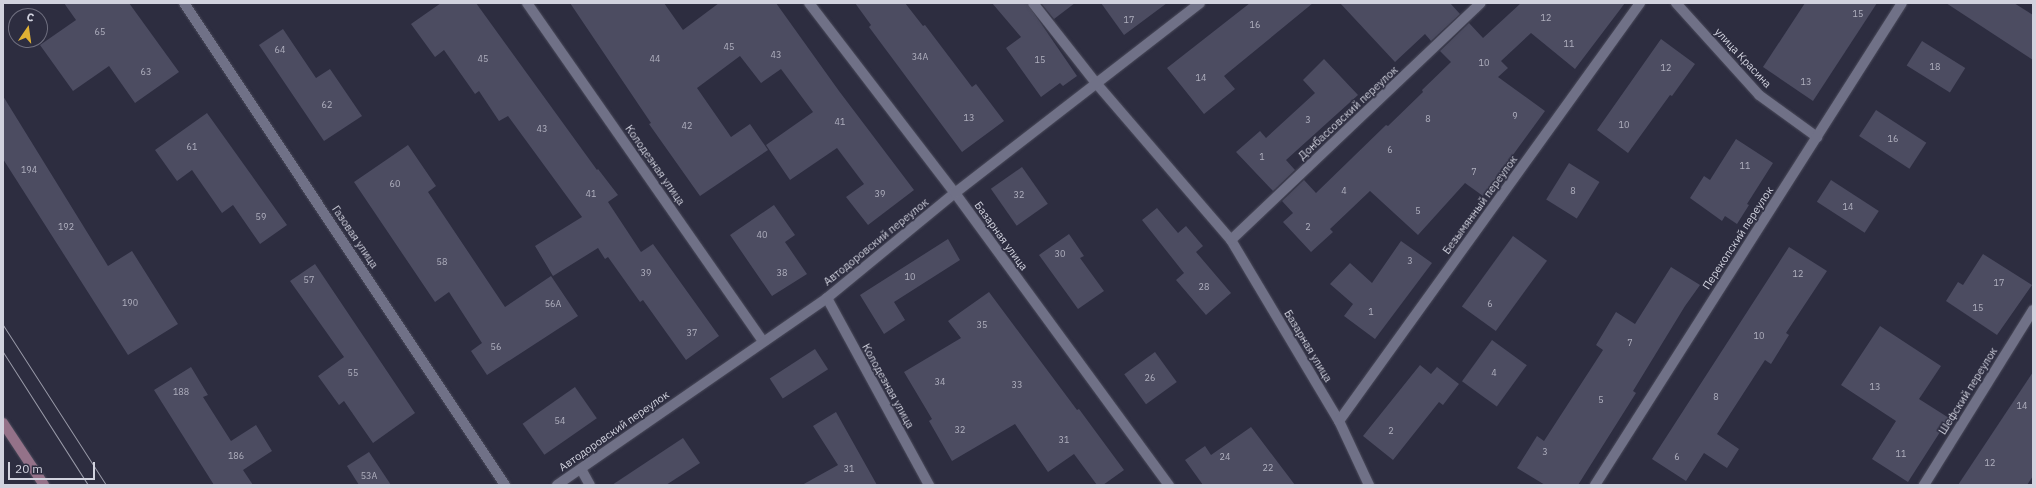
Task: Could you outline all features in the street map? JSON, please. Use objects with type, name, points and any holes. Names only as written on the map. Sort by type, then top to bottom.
[{"type":"main road","points":[[3,423],[44,485]]},
{"type":"street","name":"Газовая улица","points":[[184,3],[505,485]]},
{"type":"street","name":"Колодезная улица","points":[[527,3],[763,341]]},
{"type":"street","name":"Базарная улица","points":[[809,3],[955,193],[1169,485]]},
{"type":"street","name":"Базарная улица","points":[[1033,3],[1096,83],[1231,240],[1339,421],[1369,485]]},
{"type":"street","name":"Автодоровский переулок","points":[[557,485],[827,298],[955,193],[1200,3]]},
{"type":"street","name":"Донбассовский переулок","points":[[1231,240],[1481,3]]},
{"type":"street","name":"Безымянный переулок","points":[[1339,421],[1640,3]]},
{"type":"street","name":"улица Красина","points":[[1676,3],[1759,95],[1817,137]]},
{"type":"street","name":"Перекопский переулок","points":[[1595,485],[1902,3]]},
{"type":"street","name":"Колодезная улица","points":[[827,298],[929,485]]},
{"type":"street","name":"Шефский переулок","points":[[1924,485],[2033,310]]},
{"type":"street","points":[[581,469],[590,485]]},
{"type":"building","points":[[64,3],[129,3],[179,72],[135,103],[109,66],[73,91],[42,48],[48,48],[48,39],[76,20]]},
{"type":"building","points":[[441,3],[476,3],[597,170],[598,169],[618,195],[608,202],[641,252],[653,244],[719,336],[686,360],[643,300],[640,302],[608,257],[605,259],[598,248],[553,276],[535,246],[582,217],[508,116],[499,121],[479,91],[475,94],[444,50],[435,57],[411,24]]},
{"type":"building","points":[[570,3],[664,3],[683,30],[719,3],[776,3],[839,91],[914,190],[868,225],[846,197],[864,184],[837,148],[790,180],[766,145],[813,112],[781,69],[761,83],[740,56],[697,88],[731,137],[750,124],[768,150],[700,196],[649,124],[651,123]]},
{"type":"building","points":[[855,3],[905,3],[923,26],[925,25],[972,87],[976,84],[1004,121],[962,152],[869,27],[871,25]]},
{"type":"building","points":[[992,3],[1027,3],[1077,76],[1063,86],[1060,83],[1041,97],[1006,48],[1021,37]]},
{"type":"building","points":[[1041,3],[1075,3],[1054,19]]},
{"type":"building","points":[[1101,3],[1167,3],[1124,35]]},
{"type":"building","points":[[1250,3],[1313,3],[1224,76],[1235,89],[1204,114],[1167,68]]},
{"type":"building","points":[[1340,3],[1450,3],[1460,14],[1431,41],[1425,34],[1395,62]]},
{"type":"building","points":[[1521,3],[1625,3],[1575,69],[1531,33],[1501,61],[1508,68],[1498,77],[1545,111],[1483,196],[1465,183],[1418,235],[1370,191],[1330,229],[1333,232],[1311,252],[1283,222],[1293,213],[1282,201],[1304,180],[1316,193],[1386,125],[1388,126],[1451,62],[1440,51],[1469,23],[1483,38]]},
{"type":"building","points":[[1805,3],[1877,3],[1813,101],[1763,67]]},
{"type":"building","points":[[1946,3],[2014,3],[2033,15],[2033,60]]},
{"type":"building","points":[[283,29],[316,78],[330,69],[362,116],[324,141],[259,45]]},
{"type":"building","points":[[1661,39],[1695,64],[1672,96],[1670,95],[1628,153],[1597,130]]},
{"type":"building","points":[[1922,41],[1965,68],[1950,93],[1907,66]]},
{"type":"building","points":[[1324,59],[1358,95],[1286,160],[1295,170],[1273,191],[1236,152],[1260,131],[1266,138],[1315,93],[1303,80]]},
{"type":"building","points":[[3,96],[108,266],[132,251],[178,324],[128,355],[3,159]]},
{"type":"building","points":[[1876,110],[1926,143],[1909,169],[1859,136]]},
{"type":"building","points":[[207,113],[287,225],[260,244],[233,205],[222,213],[192,170],[177,181],[155,150]]},
{"type":"building","points":[[1736,139],[1773,163],[1747,204],[1749,205],[1737,224],[1725,216],[1722,221],[1690,198],[1704,176],[1710,180]]},
{"type":"building","points":[[408,145],[436,186],[428,192],[505,307],[551,276],[578,316],[487,375],[471,351],[482,343],[449,292],[435,302],[354,182]]},
{"type":"building","points":[[1569,163],[1600,182],[1577,219],[1546,199]]},
{"type":"building","points":[[1022,167],[1048,204],[1017,226],[991,189]]},
{"type":"building","points":[[1831,180],[1879,211],[1865,233],[1817,202]]},
{"type":"building","points":[[774,205],[795,235],[785,242],[807,274],[772,296],[730,235]]},
{"type":"building","points":[[1157,208],[1178,233],[1186,226],[1203,246],[1196,252],[1231,293],[1206,315],[1176,280],[1184,273],[1142,220]]},
{"type":"building","points":[[1069,234],[1084,256],[1080,258],[1104,291],[1078,309],[1039,255]]},
{"type":"building","points":[[1513,236],[1547,261],[1496,331],[1462,306]]},
{"type":"building","points":[[948,239],[960,260],[894,302],[905,320],[884,334],[860,295]]},
{"type":"building","points":[[1401,241],[1432,263],[1375,339],[1344,316],[1353,304],[1330,284],[1350,263],[1372,283]]},
{"type":"building","points":[[1789,247],[1827,271],[1786,333],[1789,335],[1771,364],[1765,360],[1717,434],[1739,449],[1727,468],[1704,453],[1686,481],[1652,459]]},
{"type":"building","points":[[1983,254],[2032,285],[1997,335],[1946,301],[1958,282],[1963,285]]},
{"type":"building","points":[[315,264],[415,413],[373,443],[344,401],[339,405],[318,376],[344,357],[290,281]]},
{"type":"building","points":[[1671,267],[1700,285],[1685,306],[1633,391],[1636,393],[1578,485],[1545,485],[1517,468],[1537,436],[1544,441],[1603,350],[1596,345],[1616,312],[1635,324]]},
{"type":"building","points":[[989,292],[1124,470],[1103,485],[1097,485],[1074,454],[1048,472],[1015,424],[952,461],[929,421],[932,419],[904,372],[961,338],[948,321]]},
{"type":"building","points":[[1880,326],[1941,366],[1919,399],[1949,418],[1908,482],[1872,459],[1896,421],[1841,385]]},
{"type":"building","points":[[1492,340],[1527,365],[1497,407],[1462,381]]},
{"type":"building","points":[[815,349],[828,369],[783,399],[770,378]]},
{"type":"building","points":[[1155,352],[1177,382],[1146,404],[1124,374]]},
{"type":"building","points":[[1420,365],[1431,374],[1437,367],[1459,384],[1443,405],[1439,402],[1393,460],[1363,436]]},
{"type":"building","points":[[191,367],[208,395],[203,397],[231,441],[256,425],[272,451],[243,470],[253,485],[214,485],[154,390]]},
{"type":"building","points":[[2033,372],[2033,476],[2027,485],[1958,485]]},
{"type":"building","points":[[575,387],[597,418],[544,455],[523,424]]},
{"type":"building","points":[[836,412],[877,485],[802,485],[838,465],[813,426]]},
{"type":"building","points":[[1251,427],[1295,485],[1203,485],[1185,460],[1205,446],[1211,455]]},
{"type":"building","points":[[683,438],[700,463],[666,485],[612,485]]},
{"type":"building","points":[[369,452],[391,485],[359,485],[347,466]]},
{"type":"tram line","points":[[3,325],[106,485]]},
{"type":"tram line","points":[[3,352],[88,485]]}]
